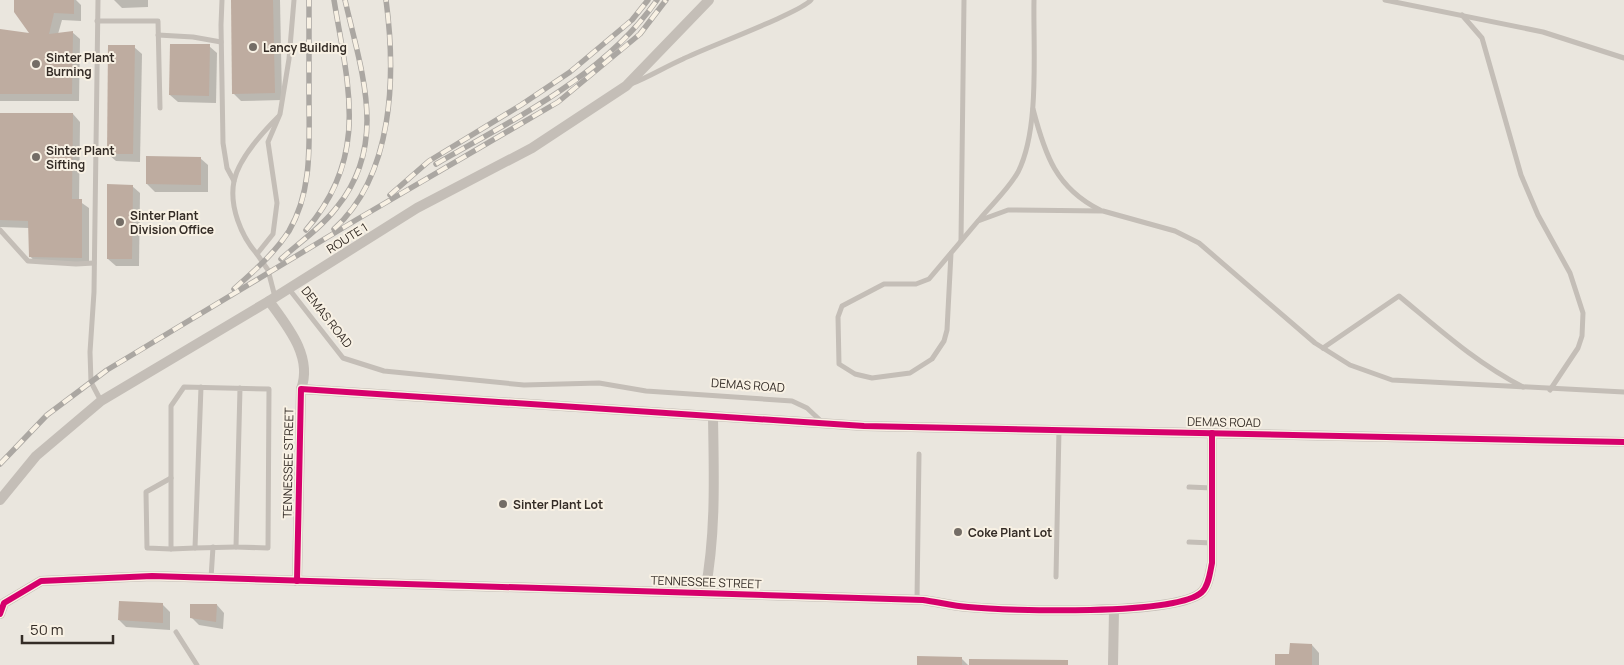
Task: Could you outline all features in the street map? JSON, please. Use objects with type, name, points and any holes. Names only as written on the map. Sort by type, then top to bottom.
[{"type":"street","name":"ROUTE 1","points":[[0,500],[36,456],[101,401],[289,289],[417,208],[532,148],[626,86],[709,0]]},
{"type":"street","name":"TENNESSEE STREET","points":[[272,299],[296,337],[306,376],[301,390],[297,581]]},
{"type":"street","points":[[301,390],[824,424]]},
{"type":"street","points":[[705,592],[711,554],[714,510],[713,418]]},
{"type":"street","name":"DEMAS ROAD","points":[[824,424],[1624,442]]},
{"type":"street","name":"TENNESSEE STREET","points":[[0,614],[4,603],[41,581],[152,576],[917,600],[968,608],[1114,610],[1183,601],[1202,592],[1208,580],[1212,563],[1212,433]]},
{"type":"street","points":[[1113,665],[1114,610]]},
{"type":"lane","points":[[98,0],[94,263],[90,352],[92,382],[101,401]]},
{"type":"lane","points":[[222,0],[223,143],[226,168],[234,181],[235,206],[240,229],[268,270],[272,299]]},
{"type":"lane","points":[[257,254],[273,234],[278,203],[268,142],[280,114],[289,59],[294,0]]},
{"type":"lane","points":[[626,86],[652,76],[681,60],[782,16],[811,0]]},
{"type":"lane","points":[[961,241],[964,0]]},
{"type":"lane","points":[[951,252],[947,330],[944,341],[932,359],[919,369],[899,375],[872,378],[855,374],[843,368],[838,359],[838,317],[842,306],[884,284],[923,282],[929,279],[951,252],[961,241],[1017,173],[1025,152],[1032,106],[1034,0]]},
{"type":"lane","points":[[1385,0],[1543,32],[1624,58]]},
{"type":"lane","points":[[1462,15],[1477,30],[1488,52],[1521,175],[1538,215],[1570,273],[1583,313],[1582,336],[1578,348],[1550,390]]},
{"type":"lane","points":[[97,21],[158,21],[160,108]]},
{"type":"lane","points":[[158,35],[192,37],[221,42]]},
{"type":"lane","points":[[1032,106],[1044,146],[1062,181],[1076,196],[1103,211],[1175,231],[1199,243],[1323,348],[1350,364],[1392,380],[1526,389],[1624,392]]},
{"type":"lane","points":[[234,181],[260,134],[280,114]]},
{"type":"lane","points":[[978,220],[1008,210],[1103,211]]},
{"type":"lane","points":[[0,230],[28,261],[76,264],[94,263]]},
{"type":"lane","name":"DEMAS ROAD","points":[[289,289],[343,358],[384,370],[524,385],[599,383],[646,391],[792,401],[807,408],[824,424]]},
{"type":"lane","points":[[1323,348],[1399,296],[1494,373],[1526,389]]},
{"type":"lane","points":[[171,478],[146,492],[147,548],[171,548],[195,548],[213,547],[268,548],[269,389],[184,387],[171,406],[171,478],[171,548]]},
{"type":"lane","points":[[195,548],[201,387]]},
{"type":"lane","points":[[236,547],[240,388]]},
{"type":"lane","points":[[1056,577],[1060,429]]},
{"type":"lane","points":[[917,600],[919,454]]},
{"type":"lane","points":[[1189,487],[1212,488]]},
{"type":"lane","points":[[1189,542],[1212,543]]},
{"type":"lane","points":[[211,578],[213,547]]},
{"type":"lane","points":[[176,632],[197,665]]},
{"type":"building","name":"Sinter Plant Burning","points":[[14,0],[74,0],[74,14],[54,13],[49,34],[73,31],[72,94],[0,94],[0,29],[29,33],[14,12]]},
{"type":"building","name":"Lancy Building","points":[[231,0],[273,0],[275,93],[232,94]]},
{"type":"building","points":[[170,44],[210,44],[209,96],[169,95]]},
{"type":"building","points":[[108,45],[135,45],[133,154],[107,154]]},
{"type":"building","name":"Sinter Plant Sifting","points":[[0,113],[73,113],[72,199],[82,199],[82,258],[29,257],[28,221],[0,220]]},
{"type":"building","points":[[146,156],[201,157],[201,185],[146,184]]},
{"type":"building","name":"Sinter Plant Division Office","points":[[107,184],[133,185],[132,259],[107,259]]},
{"type":"building","points":[[119,601],[163,603],[163,623],[118,620]]},
{"type":"building","points":[[190,604],[217,604],[216,622],[190,618]]},
{"type":"building","points":[[1290,643],[1312,644],[1312,665],[1275,665],[1275,654],[1289,654]]},
{"type":"building","points":[[917,656],[962,657],[962,665],[917,665]]},
{"type":"building","points":[[969,659],[1068,660],[1068,665],[969,665]]},
{"type":"railway","points":[[234,289],[277,247],[289,231],[302,199],[306,182],[309,148],[309,0]]},
{"type":"railway","points":[[306,230],[326,202],[339,175],[347,147],[349,120],[348,91],[334,0]]},
{"type":"railway","points":[[281,259],[318,228],[337,207],[353,183],[362,158],[367,132],[366,106],[358,53],[345,0]]},
{"type":"railway","points":[[334,229],[354,207],[369,181],[379,153],[390,91],[391,60],[386,0]]},
{"type":"railway","points":[[390,195],[429,161],[521,105],[570,72],[632,20],[648,0]]},
{"type":"railway","points":[[436,164],[556,94],[611,51],[635,27],[657,0]]},
{"type":"railway","points":[[0,464],[47,415],[107,370],[356,220],[558,102],[640,34],[666,0]]},
{"type":"cycle path","points":[[297,581],[301,389],[864,426],[1624,442]]},
{"type":"cycle path","points":[[0,614],[4,603],[41,581],[152,576],[923,600],[962,606],[1018,610],[1090,610],[1160,605],[1186,600],[1202,592],[1208,582],[1212,563],[1212,433]]},
{"type":"place","name":"Lancy Building","points":[[253,47]]},
{"type":"place","name":"Sinter Plant Burning","points":[[36,64]]},
{"type":"place","name":"Sinter Plant Sifting","points":[[36,157]]},
{"type":"place","name":"Sinter Plant Division Office","points":[[120,222]]},
{"type":"place","name":"Sinter Plant Lot","points":[[503,504]]},
{"type":"place","name":"Coke Plant Lot","points":[[958,532]]}]
